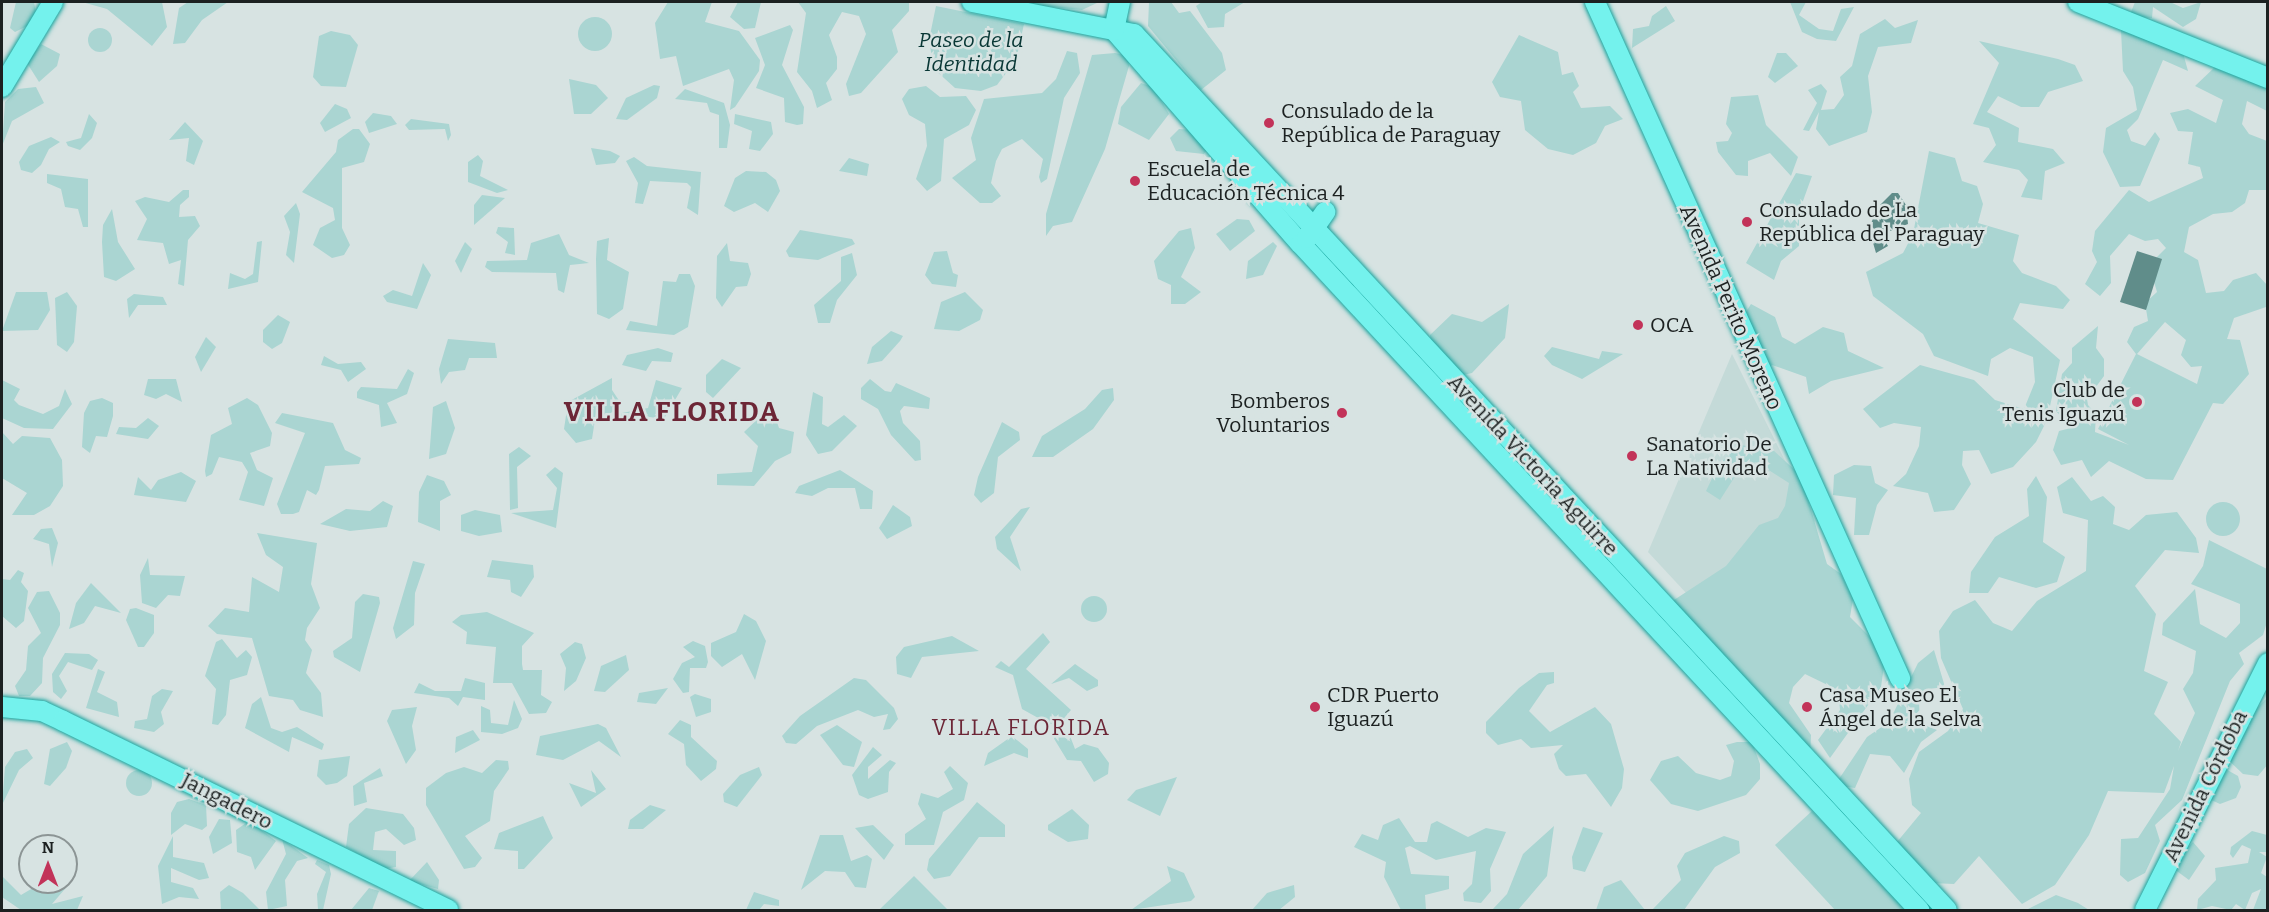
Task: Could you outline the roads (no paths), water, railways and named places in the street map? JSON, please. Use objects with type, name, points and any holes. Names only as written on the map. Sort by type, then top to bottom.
[{"type":"main road","points":[[2,87],[53,2]]},
{"type":"main road","points":[[972,2],[1114,30],[1120,2]]},
{"type":"main road","name":"Avenida Perito Moreno","points":[[1595,2],[1900,678]]},
{"type":"main road","points":[[2078,2],[2268,78]]},
{"type":"main road","name":"Avenida Victoria Aguirre","points":[[1114,30],[1134,34],[1947,910]]},
{"type":"main road","name":"Avenida Victoria Aguirre","points":[[1114,30],[1301,244],[1919,910]]},
{"type":"main road","points":[[1301,244],[1314,230],[1325,212]]},
{"type":"main road","name":"Avenida Córdoba","points":[[2145,910],[2268,663]]},
{"type":"main road","name":"Jangadero","points":[[2,707],[42,711],[448,910]]},
{"type":"place","name":"Consulado de la República de Paraguay","points":[[1269,123]]},
{"type":"place","name":"Escuela de Educación Técnica 4","points":[[1135,181]]},
{"type":"place","name":"Consulado de La República del Paraguay","points":[[1747,222]]},
{"type":"place","name":"OCA","points":[[1638,325]]},
{"type":"place","name":"Club de Tenis Iguazú","points":[[2137,402]]},
{"type":"place","name":"Bomberos Voluntarios","points":[[1342,413]]},
{"type":"place","name":"Sanatorio De La Natividad","points":[[1632,456]]},
{"type":"place","name":"CDR Puerto Iguazú","points":[[1315,707]]},
{"type":"place","name":"Casa Museo El Ángel de la Selva","points":[[1807,707]]},
{"type":"district","name":"VILLA FLORIDA","points":[[672,413]]},
{"type":"district","name":"VILLA FLORIDA","points":[[1021,728]]},
{"type":"park label","name":"Paseo de la Identidad","points":[[971,52]]}]
